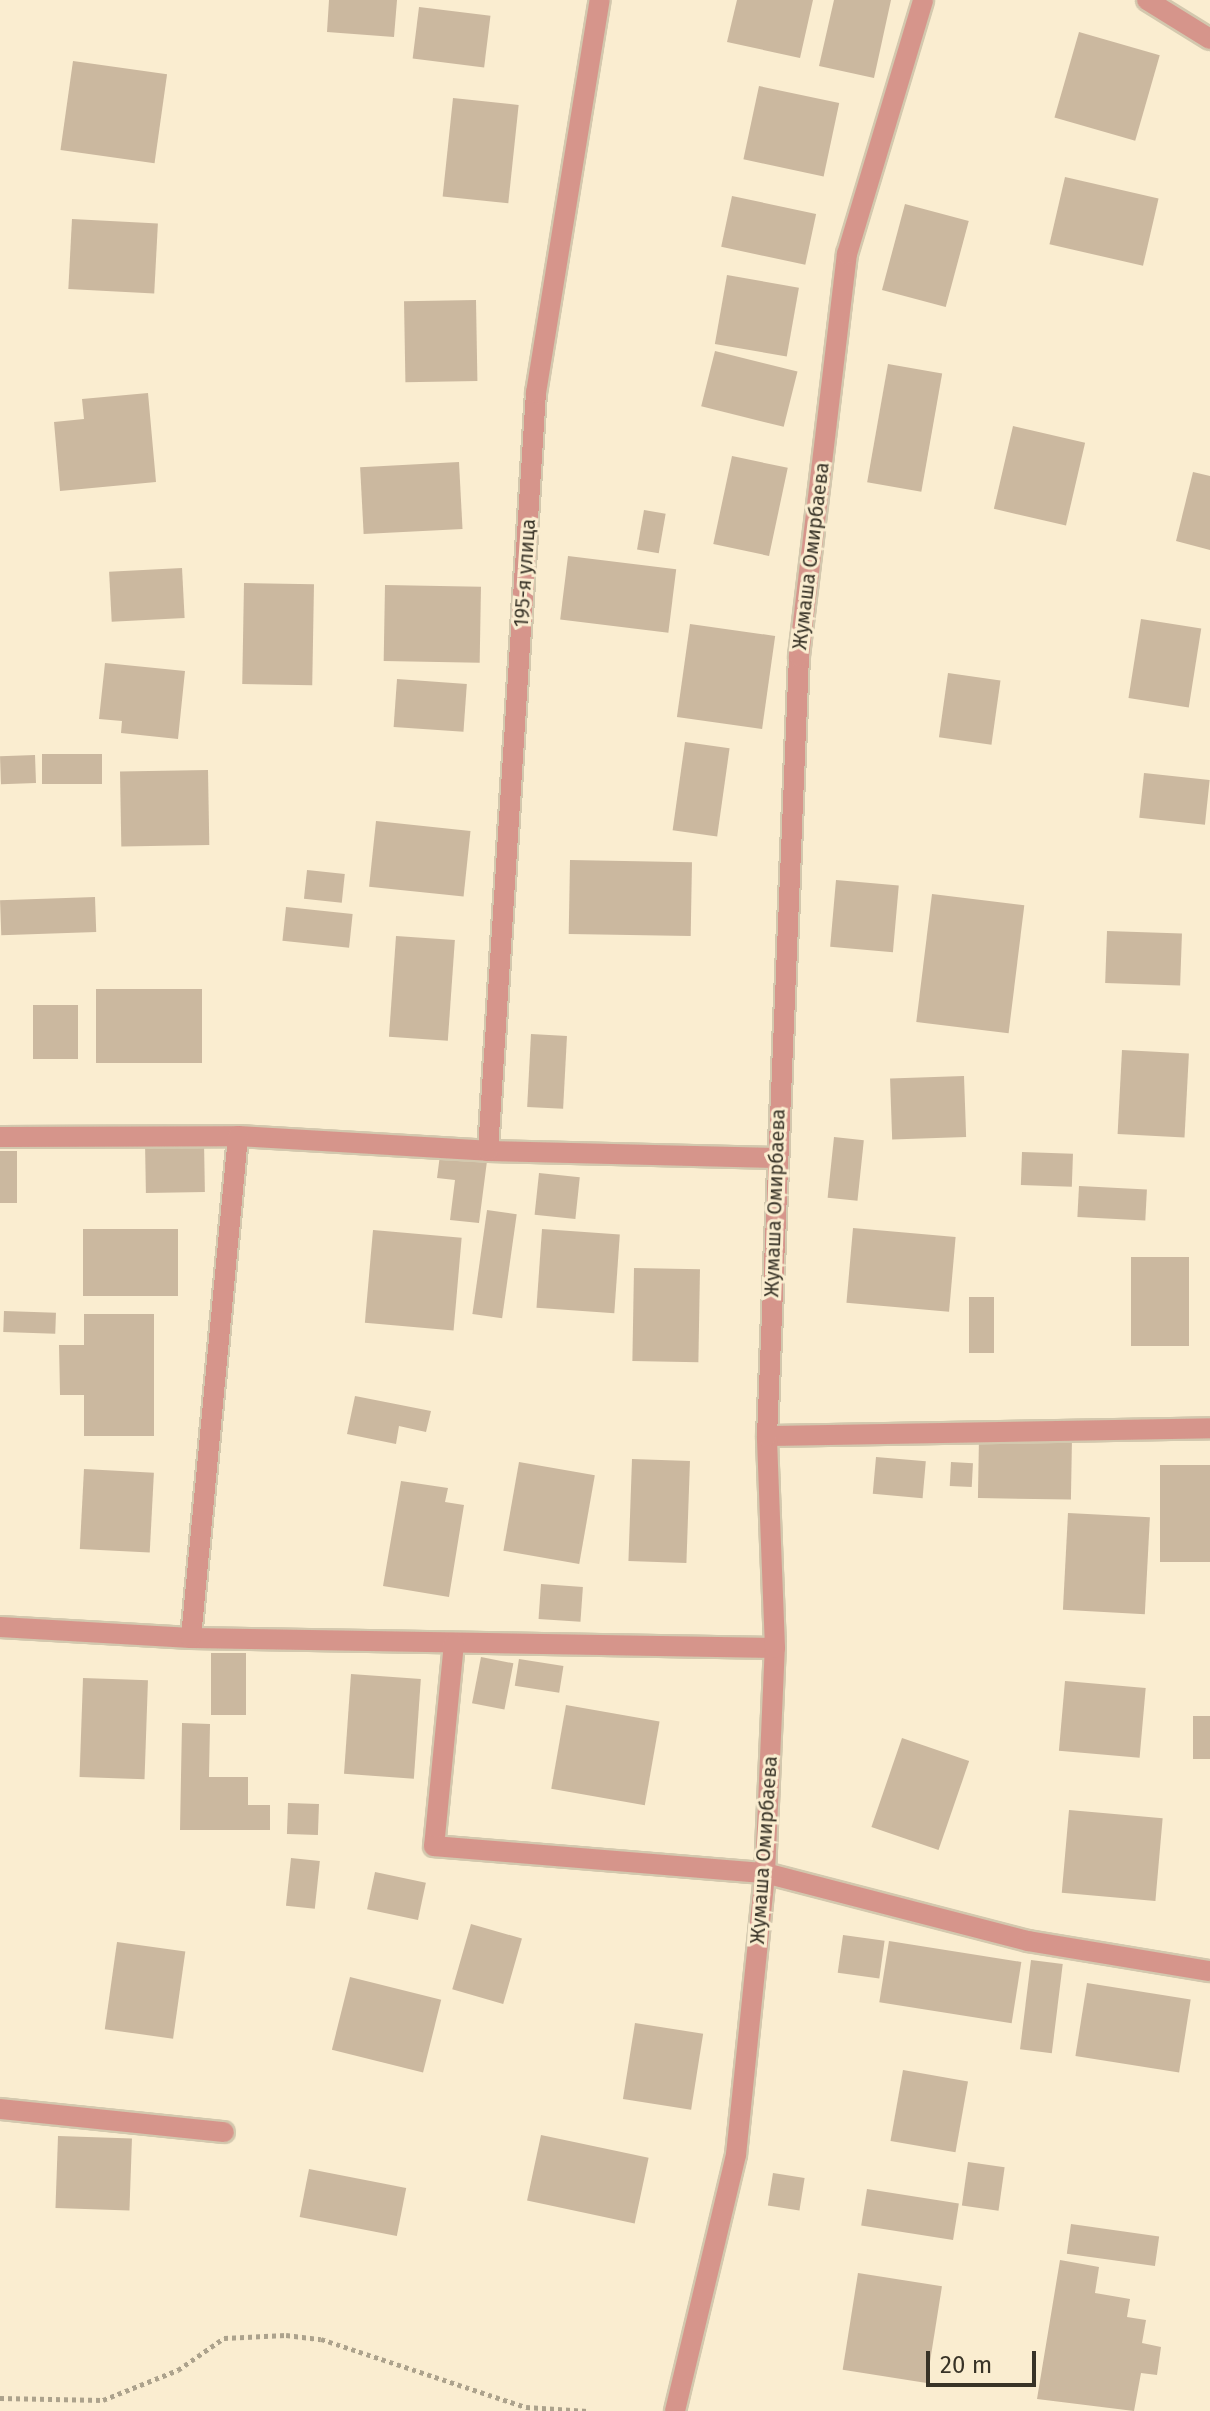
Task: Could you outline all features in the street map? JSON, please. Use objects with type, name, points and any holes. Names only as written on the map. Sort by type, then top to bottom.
[{"type":"street","name":"195-я улица","points":[[488,1151],[536,393],[600,0]]},
{"type":"street","name":"Жумаша Омирбаева","points":[[675,2411],[736,2155],[765,1873],[775,1648],[767,1436],[776,1158],[799,656],[847,254],[923,0]]},
{"type":"street","points":[[1147,0],[1210,39]]},
{"type":"street","points":[[191,1638],[238,1136]]},
{"type":"street","points":[[0,1137],[238,1136],[488,1151],[776,1158]]},
{"type":"street","points":[[767,1436],[1210,1428]]},
{"type":"street","points":[[0,1627],[191,1638],[775,1648]]},
{"type":"street","points":[[454,1643],[434,1846],[765,1873],[1028,1941],[1210,1971]]},
{"type":"street","points":[[0,2109],[224,2132]]},
{"type":"path","points":[[0,2398],[103,2400],[178,2370],[224,2338],[286,2335],[321,2339],[526,2407],[588,2411]]},
{"type":"building","points":[[329,0],[397,0],[394,37],[327,32]]},
{"type":"building","points":[[737,0],[813,0],[800,58],[727,42]]},
{"type":"building","points":[[834,0],[891,0],[874,78],[819,66]]},
{"type":"building","points":[[419,7],[490,16],[484,67],[413,59]]},
{"type":"building","points":[[1079,32],[1160,55],[1135,141],[1054,118]]},
{"type":"building","points":[[73,61],[167,74],[155,163],[60,150]]},
{"type":"building","points":[[759,86],[839,103],[824,176],[743,159]]},
{"type":"building","points":[[453,98],[519,105],[508,203],[443,196]]},
{"type":"building","points":[[1065,177],[1159,199],[1143,266],[1049,244]]},
{"type":"building","points":[[732,196],[816,214],[805,265],[721,247]]},
{"type":"building","points":[[905,204],[969,221],[946,307],[882,290]]},
{"type":"building","points":[[72,219],[158,224],[154,293],[68,289]]},
{"type":"building","points":[[727,275],[799,288],[787,357],[715,344]]},
{"type":"building","points":[[476,300],[477,381],[405,382],[404,301]]},
{"type":"building","points":[[715,351],[797,372],[784,427],[701,406]]},
{"type":"building","points":[[888,364],[942,374],[921,492],[867,482]]},
{"type":"building","points":[[148,393],[156,482],[60,491],[54,422],[84,419],[82,399]]},
{"type":"building","points":[[1013,426],[1085,443],[1066,525],[994,509]]},
{"type":"building","points":[[732,456],[788,468],[769,556],[713,544]]},
{"type":"building","points":[[459,462],[463,529],[364,534],[360,467]]},
{"type":"building","points":[[1193,472],[1210,476],[1210,550],[1176,541]]},
{"type":"building","points":[[644,510],[666,514],[659,553],[637,549]]},
{"type":"building","points":[[568,556],[676,569],[668,633],[560,620]]},
{"type":"building","points":[[182,568],[185,618],[112,622],[109,572]]},
{"type":"building","points":[[244,583],[314,584],[312,685],[242,684]]},
{"type":"building","points":[[385,585],[481,587],[480,663],[384,661]]},
{"type":"building","points":[[1141,619],[1201,629],[1189,708],[1128,698]]},
{"type":"building","points":[[690,624],[775,636],[762,729],[677,717]]},
{"type":"building","points":[[105,663],[185,671],[178,739],[121,733],[122,721],[99,719]]},
{"type":"building","points":[[948,673],[1000,680],[991,745],[939,737]]},
{"type":"building","points":[[397,679],[467,684],[463,732],[394,727]]},
{"type":"building","points":[[685,742],[730,748],[717,836],[673,830]]},
{"type":"building","points":[[42,754],[102,754],[102,784],[42,784]]},
{"type":"building","points":[[35,755],[36,783],[1,784],[0,756]]},
{"type":"building","points":[[208,770],[209,845],[121,847],[120,772]]},
{"type":"building","points":[[1144,773],[1210,780],[1205,825],[1139,818]]},
{"type":"building","points":[[376,821],[470,831],[464,897],[369,887]]},
{"type":"building","points":[[570,860],[692,862],[691,936],[569,934]]},
{"type":"building","points":[[307,870],[345,874],[342,903],[304,899]]},
{"type":"building","points":[[836,880],[899,885],[893,952],[830,947]]},
{"type":"building","points":[[932,894],[1024,905],[1009,1033],[916,1022]]},
{"type":"building","points":[[95,897],[96,932],[1,935],[0,900]]},
{"type":"building","points":[[286,907],[353,914],[349,948],[282,941]]},
{"type":"building","points":[[1107,931],[1182,934],[1180,986],[1105,983]]},
{"type":"building","points":[[396,936],[455,940],[448,1041],[389,1037]]},
{"type":"building","points":[[96,989],[202,989],[202,1063],[96,1063]]},
{"type":"building","points":[[33,1005],[78,1005],[78,1059],[33,1059]]},
{"type":"building","points":[[531,1034],[567,1036],[563,1109],[527,1107]]},
{"type":"building","points":[[1122,1050],[1189,1054],[1185,1137],[1118,1134]]},
{"type":"building","points":[[964,1076],[966,1137],[892,1140],[890,1079]]},
{"type":"building","points":[[834,1137],[864,1140],[857,1201],[828,1198]]},
{"type":"building","points":[[204,1141],[205,1192],[146,1193],[145,1142]]},
{"type":"building","points":[[0,1151],[17,1151],[17,1203],[0,1203]]},
{"type":"building","points":[[1022,1152],[1073,1154],[1072,1187],[1021,1185]]},
{"type":"building","points":[[440,1155],[487,1161],[479,1223],[450,1220],[455,1180],[437,1178]]},
{"type":"building","points":[[539,1173],[580,1177],[575,1219],[535,1215]]},
{"type":"building","points":[[1079,1186],[1147,1190],[1145,1221],[1077,1217]]},
{"type":"building","points":[[487,1210],[517,1214],[502,1318],[472,1314]]},
{"type":"building","points":[[853,1228],[956,1237],[949,1312],[846,1303]]},
{"type":"building","points":[[83,1229],[178,1229],[178,1296],[83,1296]]},
{"type":"building","points":[[542,1229],[620,1234],[614,1313],[536,1308]]},
{"type":"building","points":[[373,1230],[462,1238],[454,1330],[365,1323]]},
{"type":"building","points":[[1131,1257],[1189,1257],[1189,1346],[1131,1346]]},
{"type":"building","points":[[634,1268],[700,1269],[698,1362],[632,1361]]},
{"type":"building","points":[[969,1297],[994,1297],[994,1353],[969,1353]]},
{"type":"building","points":[[4,1311],[56,1313],[55,1334],[3,1332]]},
{"type":"building","points":[[84,1314],[154,1314],[154,1436],[84,1436],[84,1395],[60,1395],[59,1345],[84,1345]]},
{"type":"building","points":[[355,1396],[431,1411],[426,1432],[399,1426],[396,1444],[347,1434]]},
{"type":"building","points":[[979,1437],[1072,1439],[1071,1500],[978,1498]]},
{"type":"building","points":[[876,1457],[926,1461],[923,1498],[873,1494]]},
{"type":"building","points":[[632,1459],[690,1461],[686,1563],[628,1561]]},
{"type":"building","points":[[519,1462],[595,1475],[579,1564],[503,1551]]},
{"type":"building","points":[[951,1462],[973,1463],[972,1487],[950,1486]]},
{"type":"building","points":[[1160,1465],[1210,1465],[1210,1562],[1160,1562]]},
{"type":"building","points":[[84,1469],[154,1473],[150,1553],[80,1549]]},
{"type":"building","points":[[401,1481],[448,1488],[445,1502],[464,1505],[449,1597],[383,1586]]},
{"type":"building","points":[[1068,1513],[1150,1517],[1145,1614],[1063,1610]]},
{"type":"building","points":[[541,1584],[583,1587],[580,1622],[539,1619]]},
{"type":"building","points":[[211,1653],[246,1653],[246,1715],[211,1715]]},
{"type":"building","points":[[481,1657],[513,1663],[504,1709],[472,1703]]},
{"type":"building","points":[[519,1659],[563,1666],[559,1693],[515,1686]]},
{"type":"building","points":[[351,1674],[421,1679],[414,1779],[344,1774]]},
{"type":"building","points":[[83,1678],[148,1680],[145,1779],[80,1777]]},
{"type":"building","points":[[1065,1681],[1146,1688],[1140,1758],[1059,1751]]},
{"type":"building","points":[[566,1705],[660,1721],[645,1805],[551,1789]]},
{"type":"building","points":[[1193,1716],[1210,1716],[1210,1759],[1193,1759]]},
{"type":"building","points":[[182,1723],[210,1724],[209,1777],[248,1777],[248,1805],[270,1805],[270,1830],[180,1830]]},
{"type":"building","points":[[902,1738],[969,1761],[939,1850],[871,1827]]},
{"type":"building","points":[[288,1803],[319,1804],[318,1835],[287,1834]]},
{"type":"building","points":[[1069,1810],[1163,1818],[1155,1901],[1062,1893]]},
{"type":"building","points":[[291,1858],[320,1861],[315,1909],[286,1906]]},
{"type":"building","points":[[375,1872],[426,1883],[418,1920],[367,1909]]},
{"type":"building","points":[[471,1924],[522,1939],[503,2004],[452,1989]]},
{"type":"building","points":[[843,1935],[885,1941],[879,1978],[838,1973]]},
{"type":"building","points":[[889,1941],[1021,1962],[1012,2023],[879,2002]]},
{"type":"building","points":[[117,1942],[185,1952],[173,2039],[105,2029]]},
{"type":"building","points":[[1031,1960],[1063,1964],[1052,2053],[1020,2049]]},
{"type":"building","points":[[350,1977],[441,2000],[423,2073],[332,2050]]},
{"type":"building","points":[[1087,1983],[1191,1999],[1179,2073],[1075,2056]]},
{"type":"building","points":[[635,2023],[703,2034],[691,2110],[623,2099]]},
{"type":"building","points":[[903,2070],[968,2081],[955,2152],[890,2141]]},
{"type":"building","points":[[541,2135],[649,2158],[635,2223],[527,2201]]},
{"type":"building","points":[[58,2136],[132,2139],[129,2211],[55,2208]]},
{"type":"building","points":[[968,2162],[1005,2167],[999,2211],[962,2206]]},
{"type":"building","points":[[309,2169],[406,2188],[397,2236],[300,2217]]},
{"type":"building","points":[[773,2173],[805,2178],[799,2211],[768,2206]]},
{"type":"building","points":[[867,2189],[959,2204],[953,2240],[861,2226]]},
{"type":"building","points":[[1071,2224],[1159,2236],[1155,2266],[1067,2254]]},
{"type":"building","points":[[1060,2260],[1099,2267],[1095,2293],[1130,2299],[1127,2317],[1146,2320],[1142,2343],[1161,2347],[1157,2375],[1141,2373],[1134,2411],[1037,2399]]},
{"type":"building","points":[[858,2273],[942,2286],[927,2383],[843,2370]]}]
